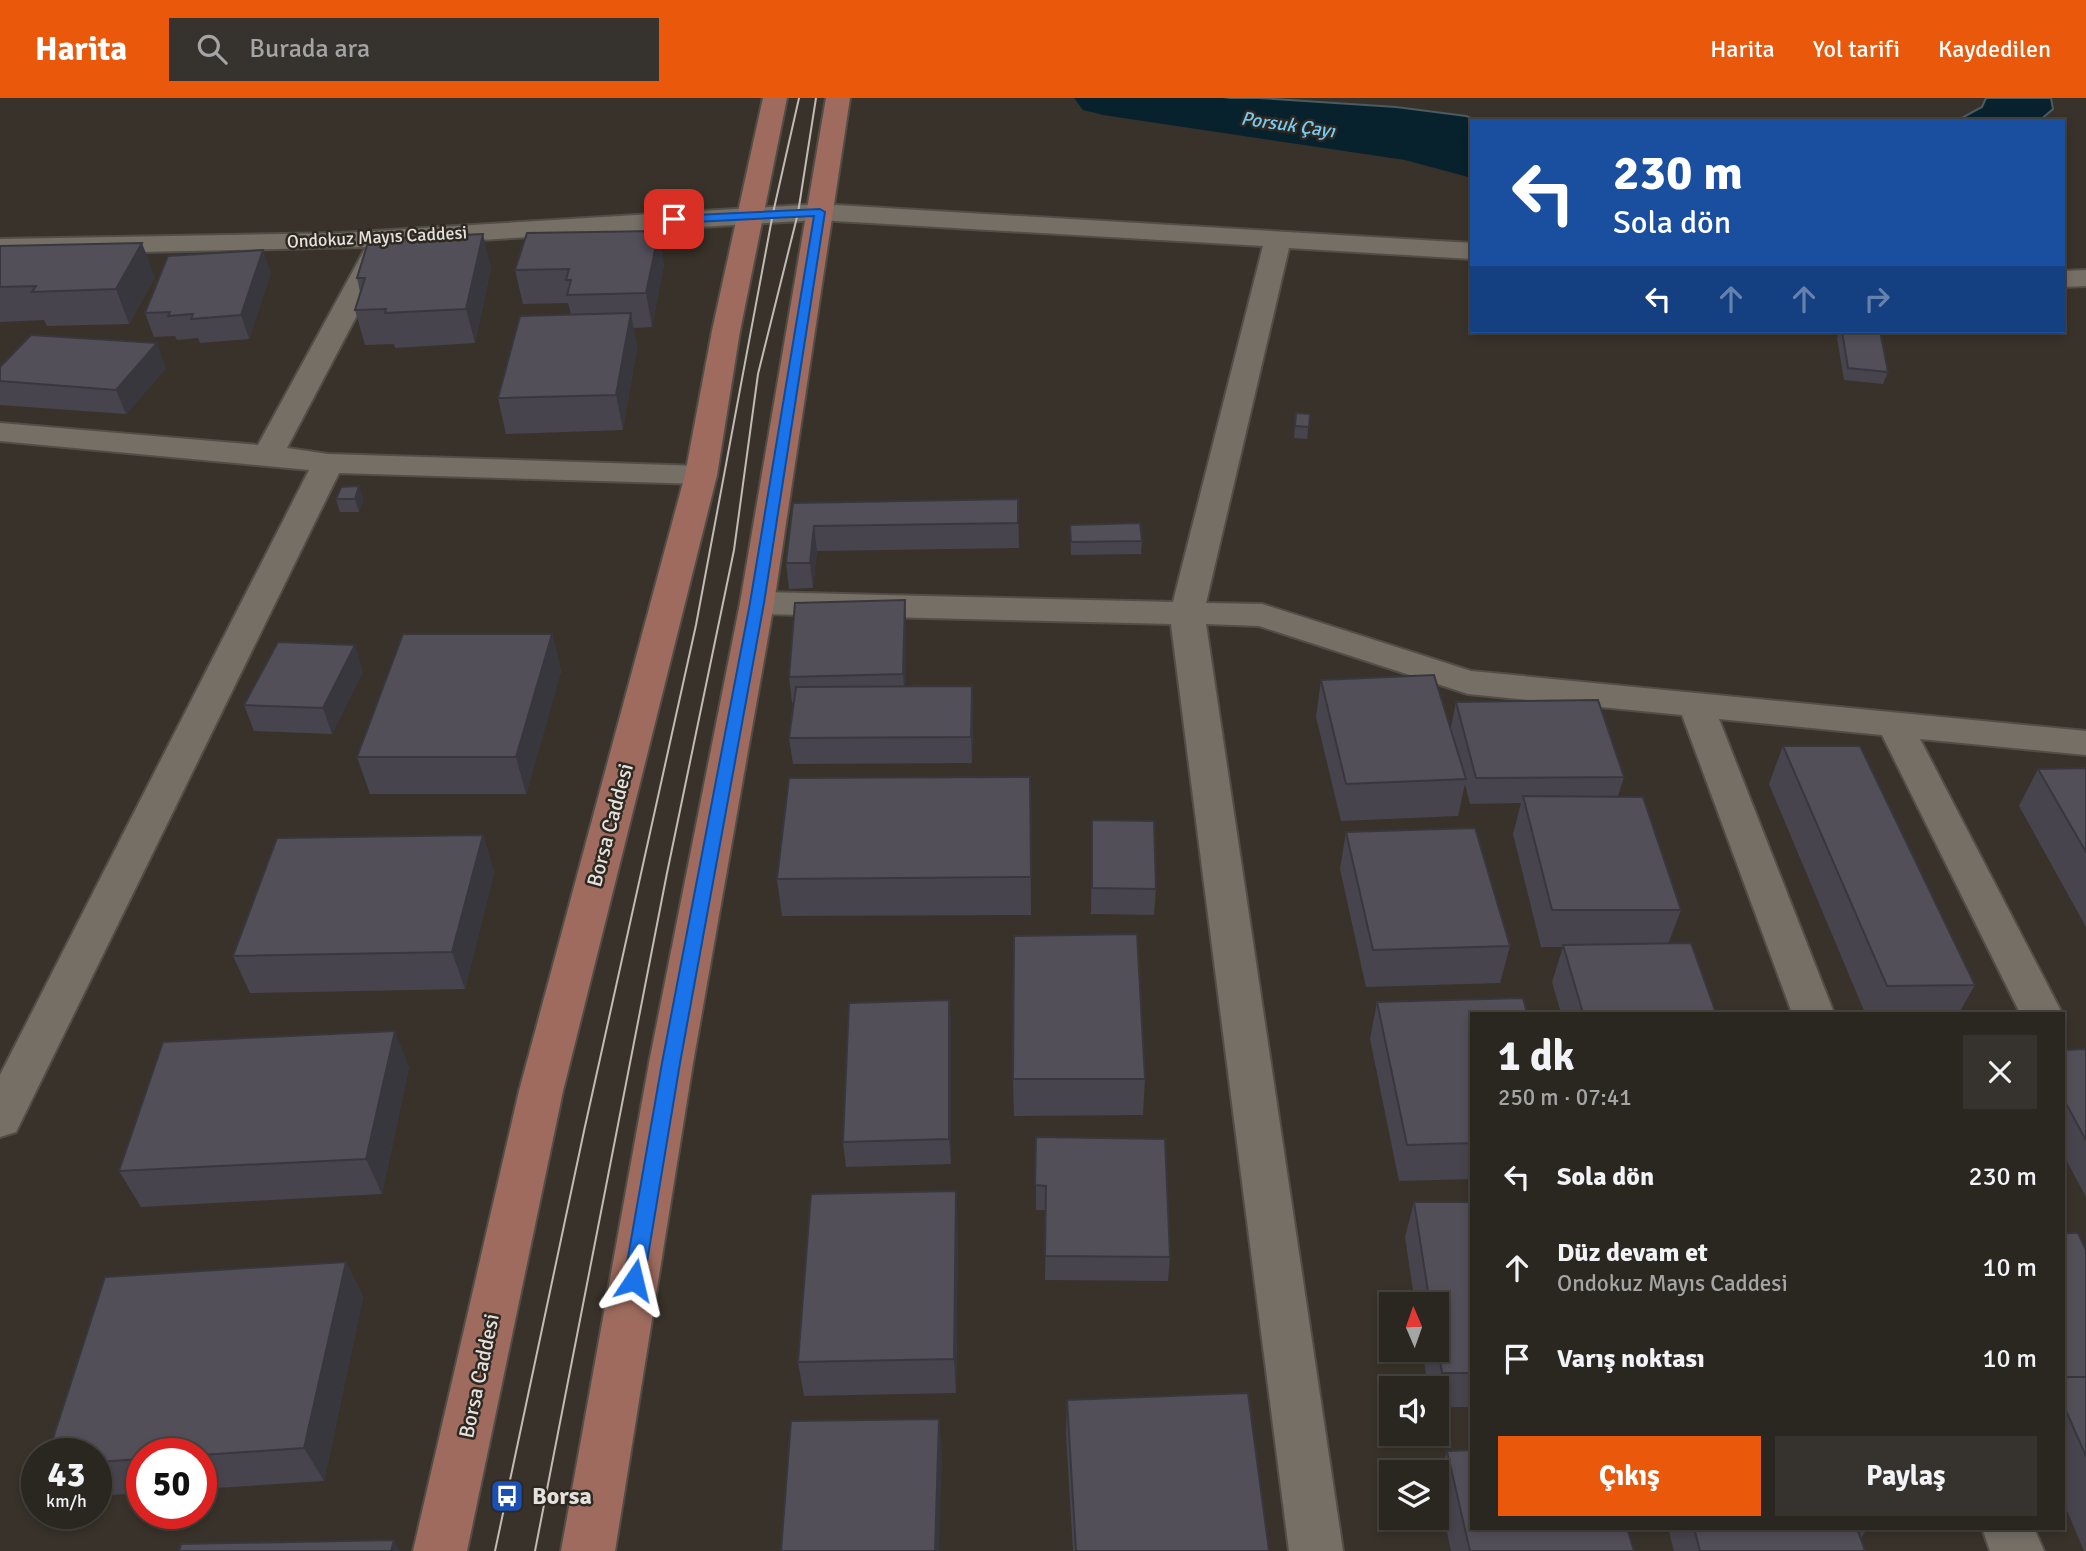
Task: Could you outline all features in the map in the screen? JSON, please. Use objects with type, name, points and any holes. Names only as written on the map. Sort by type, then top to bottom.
[{"type":"main road","name":"Borsa Caddesi","points":[[440,1551],[541,1091],[701,475],[726,331],[775,98]]},
{"type":"main road","points":[[588,1551],[671,1063],[757,603],[838,98]]},
{"type":"street","name":"Ondokuz Mayıs Caddesi","points":[[0,247],[384,239],[752,214],[820,212],[1470,251]]},
{"type":"street","points":[[268,455],[384,239]]},
{"type":"street","points":[[1278,240],[1187,613],[1316,1551]]},
{"type":"street","points":[[2065,279],[2086,278]]},
{"type":"street","points":[[0,432],[268,455],[328,463],[701,475]]},
{"type":"street","points":[[0,1119],[328,463]]},
{"type":"street","points":[[757,603],[1262,615],[1468,682],[2086,743]]},
{"type":"street","points":[[1696,705],[1813,1012]]},
{"type":"street","points":[[1895,725],[2040,1012]]},
{"type":"street","points":[[2009,1530],[2017,1551]]},
{"type":"water","points":[[1086,98],[1259,98],[1396,107],[1474,119],[1470,119],[1470,154],[1401,131],[1275,125]]},
{"type":"water","points":[[1986,98],[2051,98],[2053,109],[2041,119],[1960,119],[1982,107]]},
{"type":"building","points":[[659,231],[646,293],[567,295],[571,280],[566,280],[569,269],[515,270],[527,233]]},
{"type":"building","points":[[483,234],[466,309],[385,313],[386,309],[355,310],[365,278],[357,278],[369,239]]},
{"type":"building","points":[[142,243],[116,289],[32,292],[36,286],[0,287],[0,246]]},
{"type":"building","points":[[263,250],[241,315],[191,319],[193,314],[168,316],[170,312],[145,313],[168,256]]},
{"type":"building","points":[[631,313],[616,395],[498,398],[520,316]]},
{"type":"building","points":[[1842,333],[1880,333],[1888,372],[1848,368]]},
{"type":"building","points":[[31,335],[157,343],[116,390],[0,381],[0,367]]},
{"type":"building","points":[[1296,413],[1310,414],[1309,427],[1295,426]]},
{"type":"building","points":[[359,486],[355,499],[336,499],[341,487]]},
{"type":"building","points":[[1018,499],[1018,523],[814,526],[810,563],[786,563],[793,503]]},
{"type":"building","points":[[1140,523],[1142,541],[1071,542],[1070,525]]},
{"type":"building","points":[[905,600],[903,674],[789,677],[795,603]]},
{"type":"building","points":[[403,634],[552,634],[516,757],[357,757]]},
{"type":"building","points":[[278,642],[355,645],[323,708],[244,705]]},
{"type":"building","points":[[1434,675],[1466,779],[1346,784],[1321,680]]},
{"type":"building","points":[[972,686],[971,737],[789,738],[796,687]]},
{"type":"building","points":[[1598,700],[1624,777],[1476,778],[1456,702]]},
{"type":"building","points":[[1783,746],[1860,746],[1975,985],[1887,986]]},
{"type":"building","points":[[2086,768],[2086,852],[2038,769]]},
{"type":"building","points":[[1030,777],[1031,877],[777,879],[789,778]]},
{"type":"building","points":[[1523,796],[1643,797],[1681,910],[1552,910]]},
{"type":"building","points":[[1092,820],[1154,821],[1156,889],[1092,888]]},
{"type":"building","points":[[1475,828],[1510,946],[1373,950],[1346,832]]},
{"type":"building","points":[[483,835],[452,952],[233,956],[277,838]]},
{"type":"building","points":[[1137,934],[1145,1079],[1013,1079],[1014,936]]},
{"type":"building","points":[[1691,943],[1716,1012],[1583,1012],[1563,945]]},
{"type":"building","points":[[1523,998],[1527,1012],[1470,1012],[1470,1143],[1407,1145],[1377,1002]]},
{"type":"building","points":[[949,1000],[949,1139],[843,1142],[849,1003]]},
{"type":"building","points":[[395,1031],[366,1159],[119,1171],[163,1042]]},
{"type":"building","points":[[2086,1049],[2086,1140],[2065,1102],[2065,1050]]},
{"type":"building","points":[[1036,1137],[1165,1139],[1170,1257],[1045,1256],[1046,1186],[1035,1185]]},
{"type":"building","points":[[956,1191],[954,1359],[798,1362],[811,1194]]},
{"type":"building","points":[[1414,1202],[1470,1202],[1470,1373],[1442,1373],[1440,1362],[1449,1362],[1449,1292],[1428,1292]]},
{"type":"building","points":[[2065,1233],[2078,1233],[2086,1250],[2086,1377],[2065,1377]]},
{"type":"building","points":[[346,1262],[304,1448],[217,1454],[217,1438],[126,1438],[126,1460],[112,1461],[112,1438],[53,1438],[105,1277]]},
{"type":"building","points":[[2065,1377],[2086,1377],[2086,1456],[2065,1409]]},
{"type":"building","points":[[1248,1393],[1269,1551],[1076,1551],[1067,1400]]},
{"type":"building","points":[[939,1419],[935,1551],[781,1551],[791,1421]]},
{"type":"building","points":[[1470,1450],[1470,1530],[1628,1530],[1634,1551],[1470,1551],[1447,1451]]},
{"type":"building","points":[[1695,1530],[1858,1530],[1865,1551],[1700,1551]]},
{"type":"building","points":[[394,1540],[391,1551],[179,1551],[181,1544]]},
{"type":"waterway","name":"Porsuk Çayı","points":[[1103,98],[1409,143],[1470,159]]},
{"type":"tram line","points":[[495,1551],[584,1131],[696,625],[773,213],[799,98]]},
{"type":"tram line","points":[[535,1551],[667,873],[734,550],[758,374],[798,213],[816,98]]},
{"type":"place","name":"Borsa","points":[[507,1496]]},
{"type":"route","points":[[634,1280],[671,1063],[757,603],[820,212],[674,219]]}]
